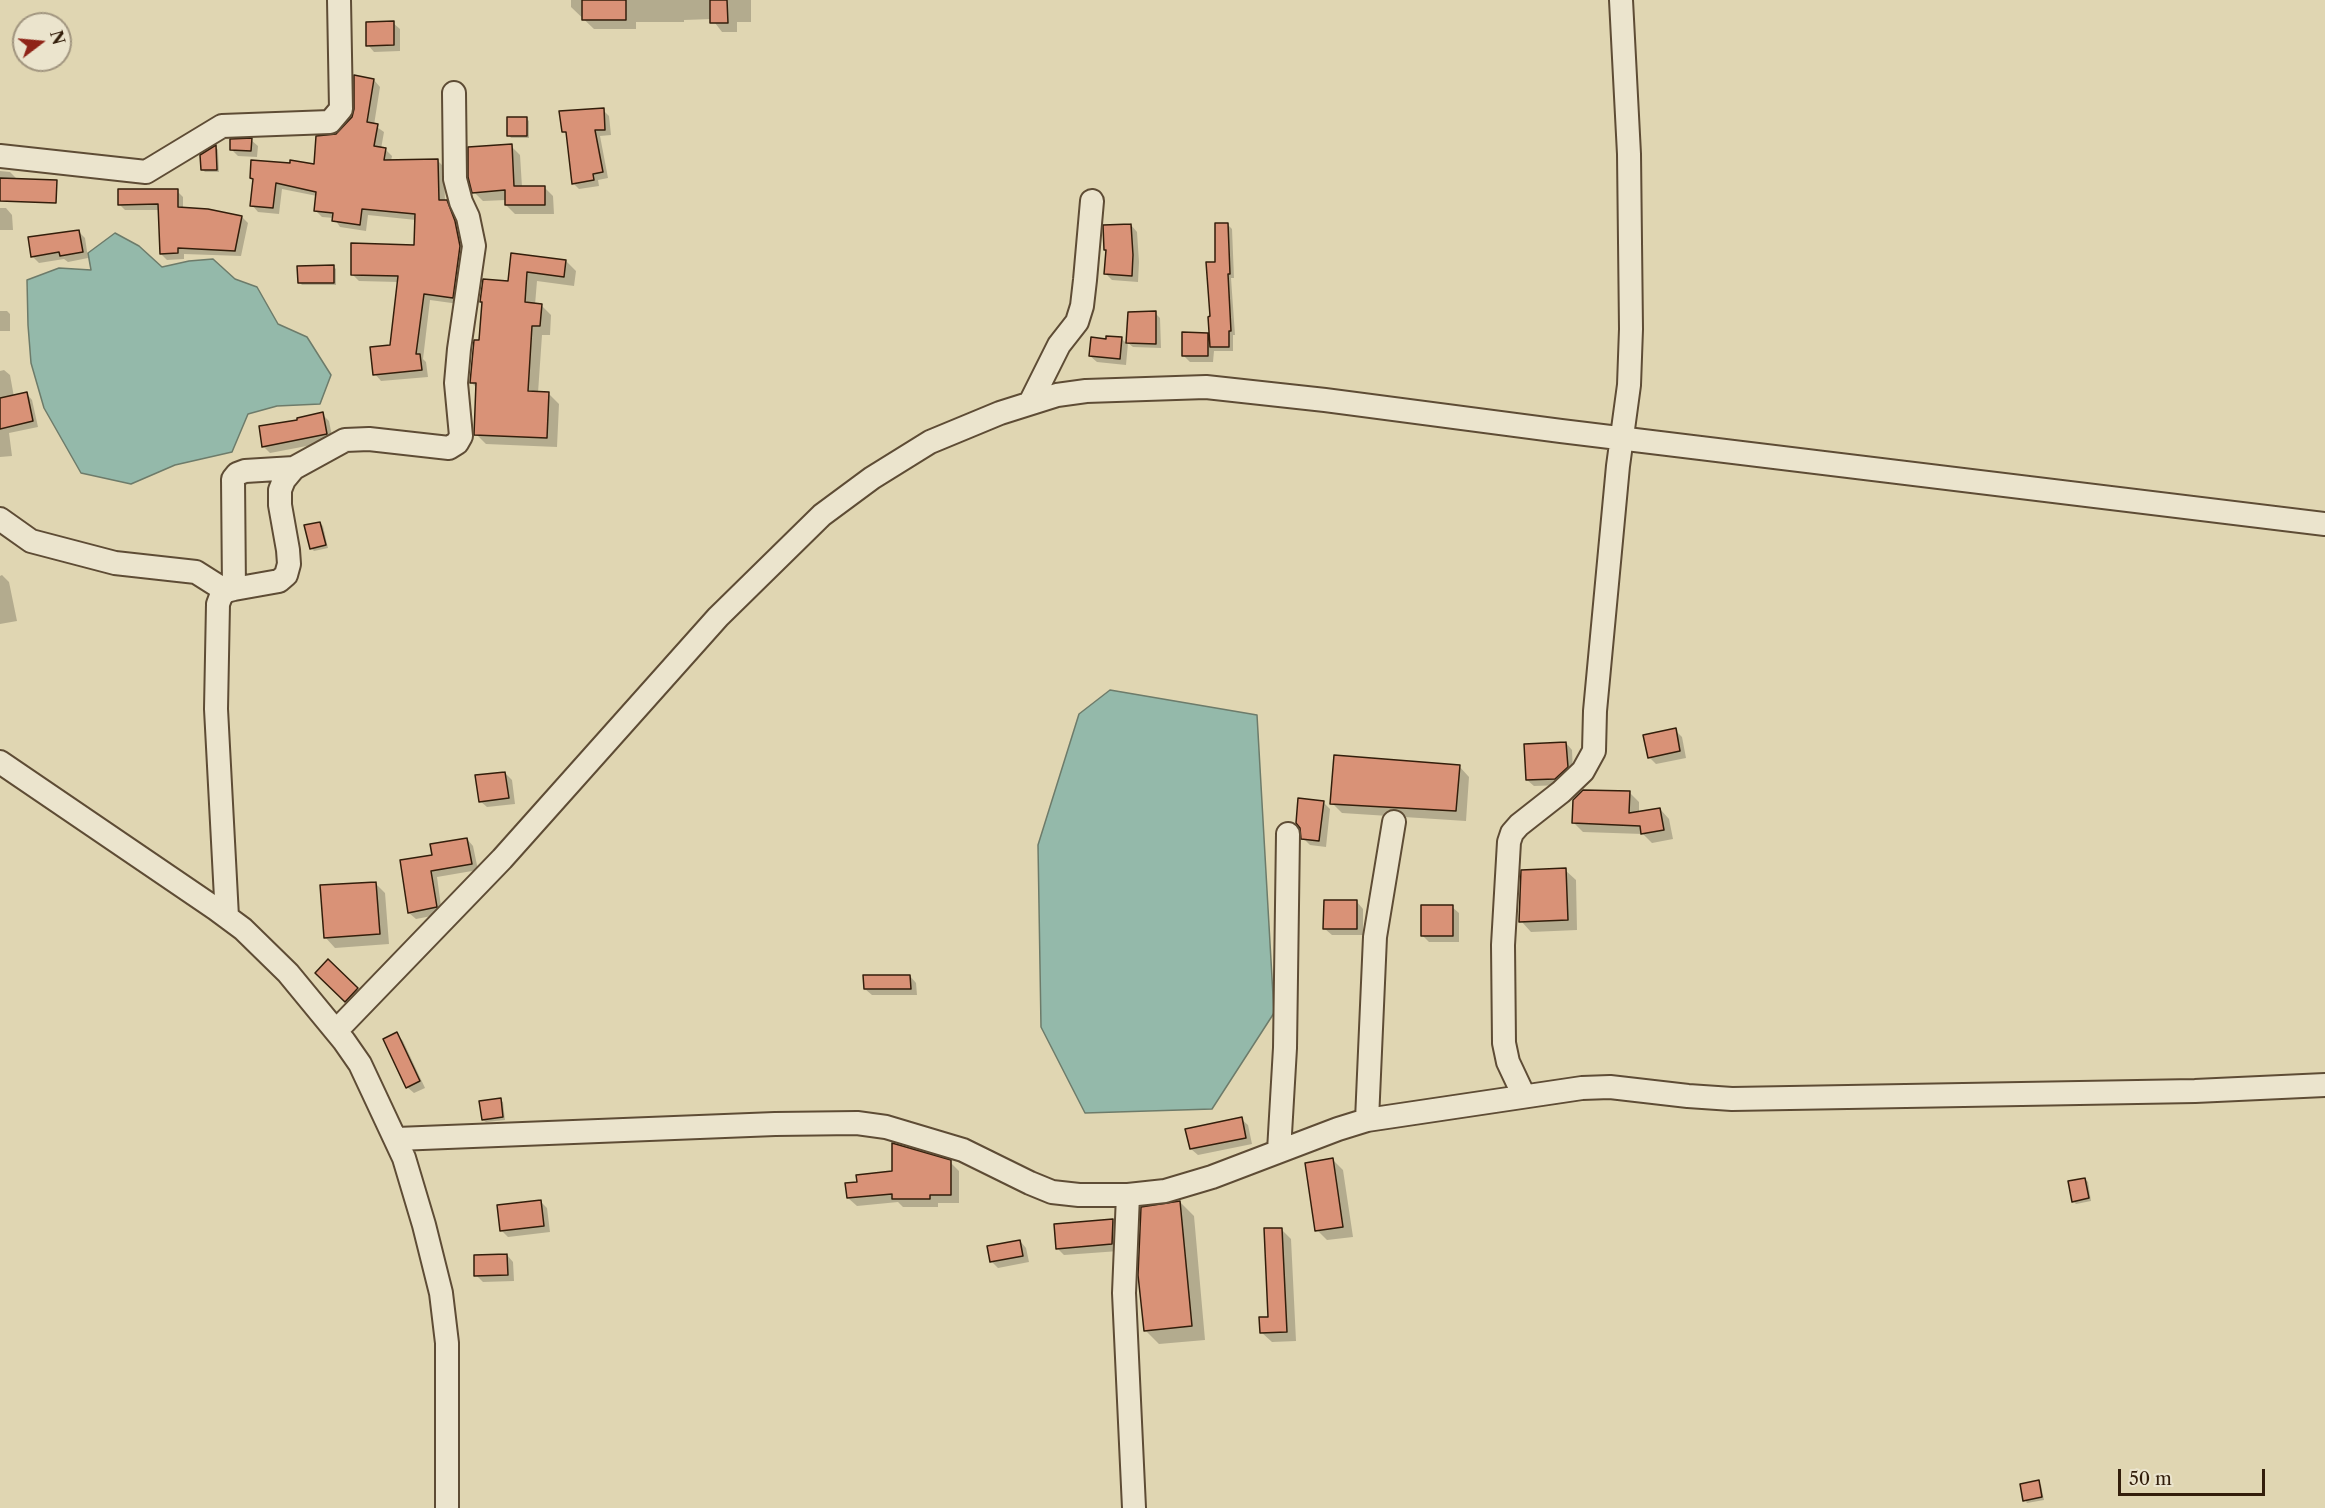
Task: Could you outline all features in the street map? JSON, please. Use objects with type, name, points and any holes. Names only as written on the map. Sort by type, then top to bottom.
[{"type":"street","points":[[0,156],[146,172],[222,126],[330,122],[341,109],[339,0]]},
{"type":"street","points":[[1524,1096],[1508,1062],[1504,1043],[1503,945],[1509,842],[1512,833],[1519,825],[1561,792],[1583,771],[1594,752],[1595,711],[1620,451],[1629,385],[1631,329],[1629,154],[1621,0]]},
{"type":"street","points":[[227,917],[216,709],[218,604],[221,596],[230,590],[279,581],[286,575],[289,564],[280,505],[280,490],[284,480],[294,468],[335,444],[354,438],[449,447],[457,443],[461,436],[457,402],[457,371],[474,246],[456,179],[454,93]]},
{"type":"street","points":[[1030,403],[1059,345],[1077,322],[1083,297],[1092,201]]},
{"type":"street","points":[[340,1036],[669,674],[717,617],[800,535],[830,509],[903,458],[968,425],[1057,395],[1086,391],[1206,387],[1325,400],[1620,451],[2325,524]]},
{"type":"street","points":[[230,590],[233,479],[237,474],[245,471],[294,468]]},
{"type":"street","points":[[0,519],[31,541],[115,563],[196,572],[230,590]]},
{"type":"street","points":[[0,762],[227,917],[257,942],[288,973],[360,1064],[404,1158],[424,1225],[444,1311],[447,1343],[447,1508]]},
{"type":"street","points":[[1367,1120],[1375,937],[1394,822]]},
{"type":"street","points":[[1279,1152],[1285,1048],[1288,834]]},
{"type":"street","points":[[396,1139],[775,1124],[857,1123],[886,1127],[963,1150],[1052,1192],[1128,1196],[1165,1191],[1212,1177],[1367,1120],[1582,1088],[1610,1087],[1732,1099],[2183,1091],[2325,1085]]},
{"type":"street","points":[[1128,1196],[1124,1293],[1134,1508]]},
{"type":"shaded area","points":[[115,233],[139,246],[162,267],[213,259],[235,279],[257,287],[278,324],[307,337],[331,375],[320,404],[277,406],[248,414],[232,452],[175,465],[131,484],[81,473],[44,408],[31,363],[27,280],[59,268],[91,270],[88,253]]},
{"type":"shaded area","points":[[1110,690],[1257,715],[1274,1013],[1212,1109],[1085,1113],[1041,1027],[1038,845],[1079,714]]},
{"type":"building","points":[[582,0],[626,0],[626,20],[582,20]]},
{"type":"building","points":[[710,0],[727,0],[728,23],[710,23]]},
{"type":"building","points":[[394,21],[394,45],[366,46],[366,22]]},
{"type":"building","points":[[354,75],[374,79],[367,122],[378,124],[374,146],[386,148],[384,160],[438,159],[439,200],[447,200],[455,221],[460,246],[453,298],[424,294],[416,354],[420,354],[422,370],[373,375],[370,347],[390,345],[398,276],[351,275],[351,243],[414,245],[415,214],[362,209],[360,225],[332,221],[333,213],[314,211],[316,192],[276,183],[273,208],[250,206],[253,179],[250,178],[251,160],[290,163],[290,160],[314,164],[316,136],[336,134],[352,117]]},
{"type":"building","points":[[604,108],[605,130],[595,130],[603,172],[593,174],[594,180],[572,184],[566,132],[562,132],[559,111]]},
{"type":"building","points":[[507,117],[527,117],[527,136],[507,136]]},
{"type":"building","points":[[252,138],[251,151],[230,150],[230,139]]},
{"type":"building","points":[[512,144],[514,186],[545,186],[545,205],[505,205],[505,190],[472,193],[468,177],[468,147]]},
{"type":"building","points":[[216,145],[217,170],[201,170],[200,155]]},
{"type":"building","points":[[0,178],[57,180],[56,203],[0,201]]},
{"type":"building","points":[[118,189],[178,189],[178,207],[208,209],[242,216],[235,251],[178,248],[178,253],[160,254],[158,204],[118,205]]},
{"type":"building","points":[[1215,223],[1228,223],[1231,331],[1229,331],[1229,347],[1210,347],[1206,262],[1215,262]]},
{"type":"building","points":[[1131,224],[1132,276],[1104,274],[1106,250],[1104,250],[1103,225]]},
{"type":"building","points":[[79,230],[83,252],[60,256],[59,252],[31,257],[28,237]]},
{"type":"building","points":[[511,253],[566,260],[564,277],[527,272],[525,302],[542,304],[540,326],[532,326],[528,391],[549,392],[547,438],[474,435],[476,383],[470,383],[474,340],[479,340],[483,279],[508,281]]},
{"type":"building","points":[[334,265],[334,283],[298,283],[297,266]]},
{"type":"building","points":[[1156,311],[1156,344],[1126,343],[1128,312]]},
{"type":"building","points":[[1182,332],[1208,333],[1208,356],[1182,356]]},
{"type":"building","points":[[1106,336],[1122,337],[1120,359],[1089,356],[1091,337],[1106,339]]},
{"type":"building","points":[[27,392],[33,421],[0,429],[0,398]]},
{"type":"building","points":[[323,412],[327,434],[262,447],[259,426],[297,420],[297,418]]},
{"type":"building","points":[[320,522],[326,545],[310,549],[304,525]]},
{"type":"building","points":[[1676,728],[1680,751],[1648,758],[1643,735]]},
{"type":"building","points":[[1566,742],[1568,767],[1555,779],[1526,780],[1524,744]]},
{"type":"building","points":[[1334,755],[1460,765],[1456,811],[1330,804]]},
{"type":"building","points":[[505,772],[509,798],[479,802],[475,775]]},
{"type":"building","points":[[1583,790],[1630,791],[1629,813],[1660,808],[1664,830],[1641,834],[1640,826],[1572,823],[1573,800]]},
{"type":"building","points":[[1298,798],[1324,801],[1319,841],[1301,839],[1300,828],[1296,823]]},
{"type":"building","points":[[467,838],[472,864],[431,871],[437,907],[408,913],[400,860],[432,855],[430,844]]},
{"type":"building","points":[[1566,868],[1568,920],[1519,922],[1521,870]]},
{"type":"building","points":[[376,882],[380,934],[324,938],[320,885]]},
{"type":"building","points":[[1324,900],[1357,900],[1357,929],[1323,929]]},
{"type":"building","points":[[1421,905],[1453,905],[1453,936],[1421,936]]},
{"type":"building","points":[[328,959],[358,988],[345,1002],[315,973]]},
{"type":"building","points":[[863,975],[910,975],[911,989],[864,989]]},
{"type":"building","points":[[397,1032],[420,1081],[406,1088],[383,1039]]},
{"type":"building","points":[[501,1098],[503,1117],[482,1120],[479,1101]]},
{"type":"building","points":[[1242,1117],[1246,1138],[1190,1149],[1185,1129]]},
{"type":"building","points":[[892,1143],[951,1160],[951,1195],[930,1195],[930,1199],[892,1199],[892,1194],[847,1198],[845,1183],[857,1182],[856,1175],[892,1171]]},
{"type":"building","points":[[1333,1158],[1343,1227],[1315,1231],[1305,1163]]},
{"type":"building","points":[[2085,1178],[2089,1198],[2072,1202],[2068,1181]]},
{"type":"building","points":[[541,1200],[544,1226],[500,1231],[497,1205]]},
{"type":"building","points":[[1180,1201],[1192,1326],[1144,1331],[1138,1275],[1141,1207]]},
{"type":"building","points":[[1113,1219],[1112,1244],[1056,1249],[1054,1224]]},
{"type":"building","points":[[1264,1228],[1282,1228],[1287,1332],[1260,1333],[1259,1317],[1268,1317]]},
{"type":"building","points":[[1020,1240],[1023,1256],[990,1262],[987,1246]]},
{"type":"building","points":[[507,1254],[508,1275],[474,1276],[474,1255]]},
{"type":"building","points":[[2039,1480],[2042,1497],[2023,1501],[2020,1484]]}]
